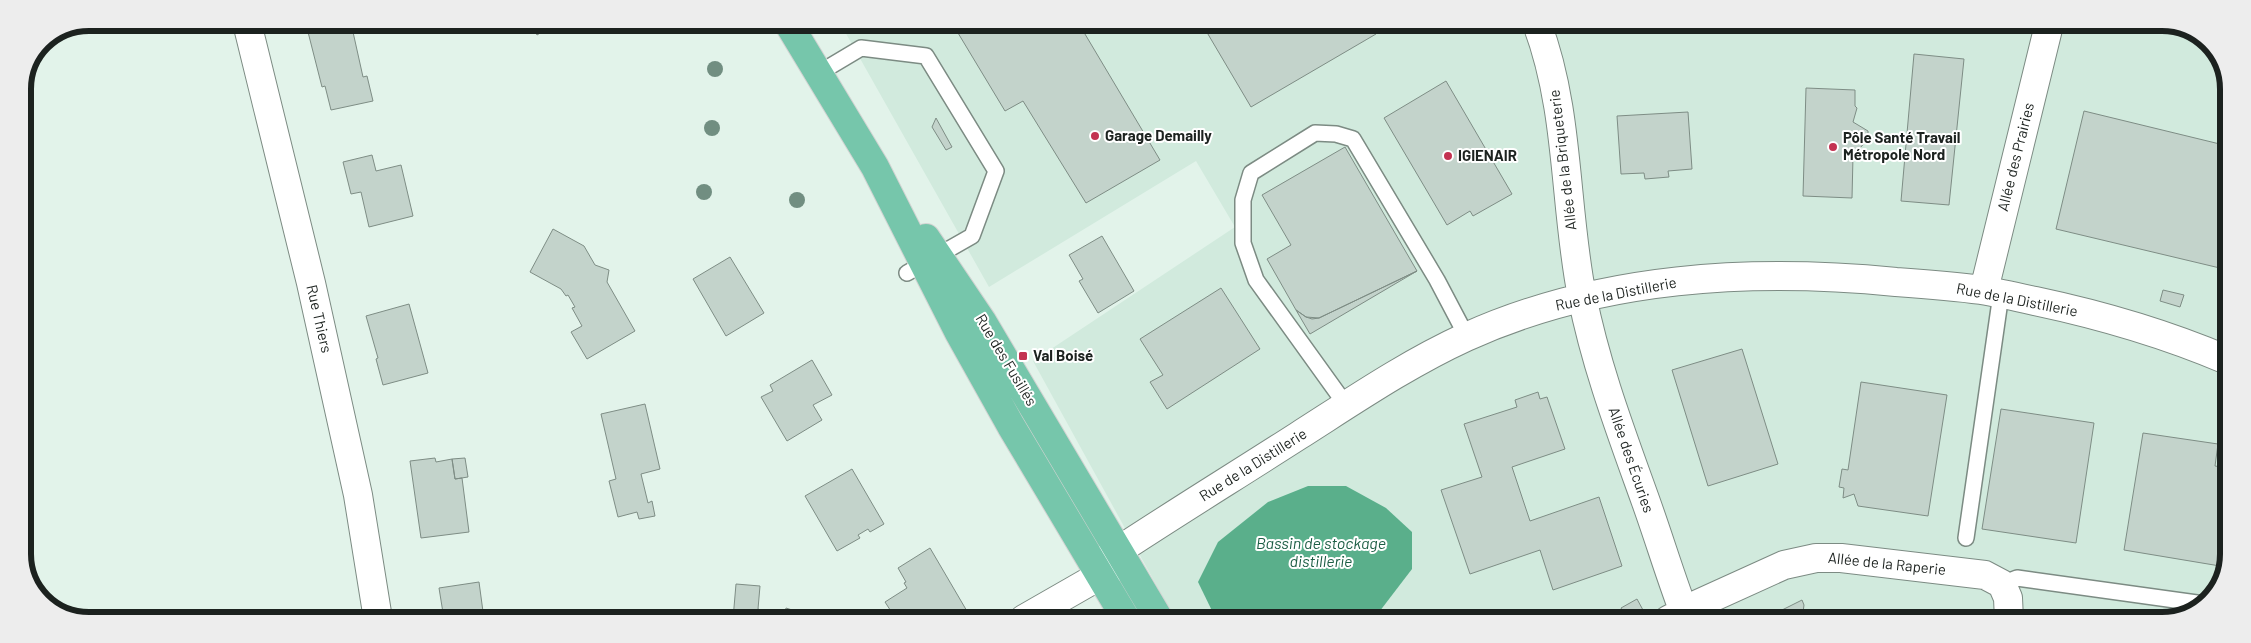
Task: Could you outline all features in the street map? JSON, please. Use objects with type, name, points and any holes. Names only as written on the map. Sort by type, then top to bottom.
[{"type":"main road","name":"Rue des Fusillés","points":[[793,31],[875,167],[959,333],[1011,426],[1122,612]]},
{"type":"main road","name":"Rue des Fusillés","points":[[923,264],[982,321],[1154,612]]},
{"type":"street","name":"Rue Thiers","points":[[249,31],[311,283],[358,495],[377,612]]},
{"type":"street","name":"Allée de la Briqueterie","points":[[1539,31],[1545,47],[1557,96],[1573,241],[1582,297]]},
{"type":"street","name":"Allée des Prairies","points":[[1992,292],[2048,31]]},
{"type":"street","name":"Rue de la Distillerie","points":[[1097,571],[1346,405],[1416,362],[1467,337],[1519,316],[1582,297],[1702,278],[1848,277],[1992,292],[2111,320],[2172,339],[2220,357]]},
{"type":"street","name":"Allée des Écuries","points":[[1582,297],[1609,396],[1678,612]]},
{"type":"street","name":"Allée de la Raperie","points":[[1690,612],[1784,565],[1816,558],[1841,558],[1985,575],[2002,584]]},
{"type":"street","points":[[1035,612],[1097,571]]},
{"type":"street","points":[[2002,584],[2008,598],[2009,612]]},
{"type":"lane","points":[[819,73],[861,48],[926,56],[996,171],[972,236],[923,264]]},
{"type":"lane","points":[[1346,405],[1256,280],[1243,243],[1243,200],[1251,174],[1315,133],[1336,134],[1353,139],[1437,280],[1467,337]]},
{"type":"lane","points":[[1966,538],[1992,292]]},
{"type":"lane","points":[[2002,584],[2017,578],[2193,603]]},
{"type":"shaded area","points":[[845,31],[2162,31],[2177,33],[2194,41],[2208,54],[2215,67],[2220,86],[2220,554],[2218,569],[2210,586],[2197,600],[2180,609],[2162,612],[1171,612],[1033,361],[1235,227],[1196,161],[989,287]]},
{"type":"water","name":"Bassin de stockage distillerie","points":[[1308,486],[1346,486],[1386,508],[1412,532],[1412,569],[1379,612],[1213,612],[1198,582],[1218,542],[1268,502]]},
{"type":"building","points":[[353,31],[363,77],[367,76],[373,101],[331,110],[325,86],[322,87],[308,32]]},
{"type":"building","points":[[535,31],[544,31],[537,35]]},
{"type":"building","name":"Garage Demailly","points":[[957,31],[1083,31],[1160,160],[1086,203],[1023,101],[1005,111]]},
{"type":"building","points":[[1206,31],[1374,31],[1376,34],[1251,107]]},
{"type":"building","points":[[1914,54],[1964,59],[1949,205],[1901,201]]},
{"type":"building","name":"IGIENAIR","points":[[1446,81],[1512,194],[1473,216],[1470,211],[1447,225],[1384,118]]},
{"type":"building","name":"Pôle Santé Travail Métropole Nord","points":[[1806,88],[1855,90],[1855,106],[1857,108],[1853,122],[1868,131],[1868,139],[1853,156],[1852,198],[1803,196]]},
{"type":"building","points":[[2084,111],[2220,144],[2220,268],[2056,229]]},
{"type":"building","points":[[1688,112],[1692,169],[1668,171],[1669,177],[1645,179],[1644,173],[1621,174],[1617,116]]},
{"type":"building","points":[[936,118],[952,147],[946,150],[932,127]]},
{"type":"building","points":[[1345,147],[1417,271],[1319,318],[1312,319],[1296,310],[1267,259],[1291,245],[1262,195]]},
{"type":"building","points":[[372,155],[376,171],[401,165],[413,216],[369,227],[361,192],[351,194],[343,162]]},
{"type":"building","points":[[553,229],[584,246],[595,265],[609,270],[607,282],[635,331],[587,359],[571,332],[582,326],[572,308],[575,307],[568,295],[566,296],[561,289],[530,272]]},
{"type":"building","points":[[1102,236],[1134,291],[1098,313],[1079,281],[1083,279],[1069,255]]},
{"type":"building","points":[[730,257],[764,313],[726,336],[693,279]]},
{"type":"building","points":[[1417,271],[1310,334],[1296,310],[1306,317],[1319,318]]},
{"type":"building","points":[[1221,288],[1260,349],[1167,409],[1150,382],[1163,375],[1140,339]]},
{"type":"building","points":[[2163,290],[2184,295],[2180,307],[2160,301]]},
{"type":"building","points":[[409,304],[428,373],[383,385],[376,359],[378,358],[366,316]]},
{"type":"building","points":[[1742,349],[1778,464],[1708,486],[1672,370]]},
{"type":"building","points":[[812,360],[832,395],[813,405],[822,420],[787,441],[761,397],[773,391],[770,385]]},
{"type":"building","points":[[1861,382],[1947,395],[1928,516],[1858,506],[1854,494],[1843,498],[1844,488],[1839,487],[1842,469],[1848,470]]},
{"type":"building","points":[[1538,392],[1540,399],[1547,397],[1565,449],[1512,467],[1530,521],[1599,497],[1622,566],[1553,590],[1540,550],[1470,574],[1441,490],[1482,477],[1464,424],[1517,407],[1515,400]]},
{"type":"building","points":[[645,404],[660,469],[641,474],[648,503],[652,501],[655,516],[639,519],[637,512],[618,517],[609,481],[616,479],[601,414]]},
{"type":"building","points":[[2001,409],[2094,423],[2076,543],[1982,529]]},
{"type":"building","points":[[2143,433],[2218,444],[2215,466],[2220,467],[2218,566],[2124,550]]},
{"type":"building","points":[[435,458],[436,462],[452,459],[455,479],[462,478],[469,532],[421,538],[410,461]]},
{"type":"building","points":[[465,458],[468,477],[455,479],[452,459]]},
{"type":"building","points":[[852,469],[884,524],[870,532],[868,529],[858,535],[860,538],[837,551],[805,496]]},
{"type":"building","points":[[930,548],[967,612],[891,612],[885,602],[907,588],[904,583],[906,582],[898,568]]},
{"type":"building","points":[[479,582],[483,612],[443,612],[439,588]]},
{"type":"building","points":[[736,584],[760,586],[758,609],[766,612],[734,612]]},
{"type":"building","points":[[1637,599],[1643,610],[1639,612],[1623,612],[1621,608]]},
{"type":"building","points":[[1802,600],[1804,605],[1803,612],[1778,612]]},
{"type":"building","points":[[786,608],[798,612],[785,612]]},
{"type":"place","name":"Garage Demailly","points":[[1095,136]]},
{"type":"place","name":"Pôle Santé Travail Métropole Nord","points":[[1833,147]]},
{"type":"place","name":"IGIENAIR","points":[[1448,156]]},
{"type":"place","name":"Val Boisé","points":[[1023,356]]}]
